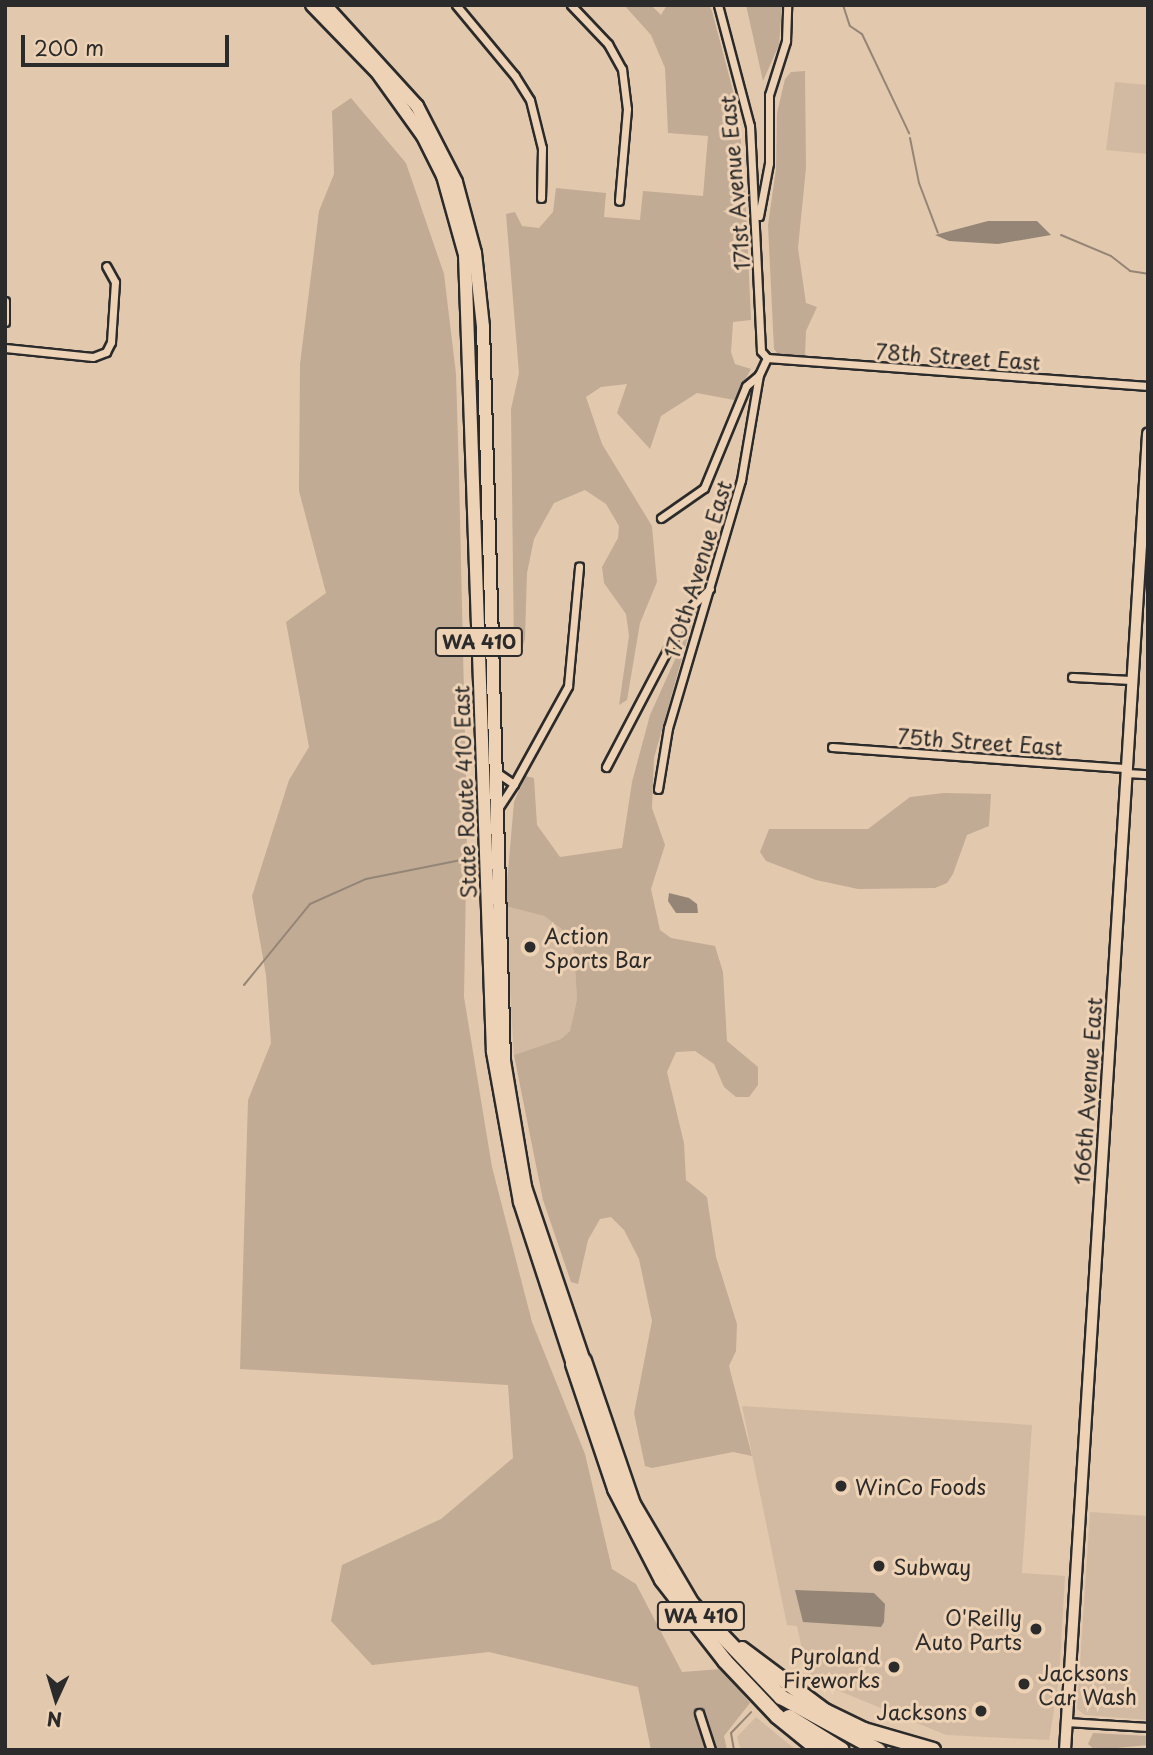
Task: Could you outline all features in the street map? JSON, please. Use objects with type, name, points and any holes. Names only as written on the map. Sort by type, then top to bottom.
[{"type":"highway","name":"State Route 410 East","points":[[312,5],[377,72],[423,136],[443,176],[465,255],[493,1052],[520,1202],[578,1362]]},
{"type":"highway","name":"State Route 410 East","points":[[326,5],[417,106],[451,171],[467,217],[481,291],[500,1018],[516,1138],[526,1187],[578,1362]]},
{"type":"highway","name":"WA 410","points":[[578,1362],[602,1416],[638,1512],[702,1618],[781,1697],[878,1750]]},
{"type":"highway","name":"WA 410","points":[[578,1362],[615,1489],[638,1537],[688,1617],[747,1684],[842,1750]]},
{"type":"highway","points":[[602,1416],[654,1531],[678,1571],[734,1642],[773,1677],[825,1711],[883,1737],[933,1750]]},
{"type":"highway","points":[[747,1684],[777,1716],[819,1750]]},
{"type":"street","points":[[456,5],[530,100],[542,148],[541,198]]},
{"type":"street","points":[[571,5],[608,44],[622,69],[628,108],[619,201]]},
{"type":"street","name":"171st Avenue East","points":[[718,5],[746,97],[757,223],[761,351],[767,358]]},
{"type":"street","points":[[757,223],[769,163],[769,95],[786,41],[787,5]]},
{"type":"street","points":[[5,348],[93,357],[106,352],[111,342],[115,282],[107,266]]},
{"type":"street","points":[[5,301],[5,322]]},
{"type":"street","name":"170th Avenue East","points":[[658,789],[668,728],[746,463],[758,375],[767,358]]},
{"type":"street","name":"78th Street East","points":[[767,358],[1148,386]]},
{"type":"street","points":[[661,517],[704,488],[746,386],[758,375]]},
{"type":"street","name":"166th Avenue East","points":[[1065,1750],[1148,434]]},
{"type":"street","points":[[495,814],[568,687],[579,567]]},
{"type":"street","points":[[606,767],[690,609],[711,589]]},
{"type":"street","points":[[1072,677],[1132,681]]},
{"type":"street","points":[[493,737],[499,774],[514,784]]},
{"type":"street","name":"75th Street East","points":[[832,747],[1127,770],[1148,774]]},
{"type":"street","points":[[699,1713],[711,1750]]},
{"type":"street","points":[[1066,1722],[1148,1727]]},
{"type":"shaded area","points":[[624,5],[651,5],[661,15],[667,5],[709,5],[712,11],[738,110],[745,188],[751,320],[733,322],[731,352],[735,364],[751,369],[734,400],[697,393],[661,416],[650,449],[617,413],[627,384],[601,387],[586,397],[602,444],[652,526],[657,582],[640,623],[627,700],[619,705],[629,636],[626,614],[604,583],[602,567],[618,538],[619,526],[606,504],[585,490],[554,503],[534,539],[527,573],[525,639],[521,652],[514,651],[511,409],[519,373],[506,214],[515,212],[522,226],[539,228],[553,212],[556,188],[606,193],[604,217],[640,220],[643,191],[703,196],[708,136],[668,133],[665,68],[651,35]]},
{"type":"shaded area","points":[[746,5],[782,7],[779,45],[763,81]]},
{"type":"shaded area","points":[[805,71],[806,168],[798,248],[806,303],[817,307],[806,331],[805,356],[778,354],[774,349],[768,225],[776,169],[777,113],[785,79],[791,72]]},
{"type":"shaded area","points":[[1115,82],[1148,85],[1148,154],[1106,150]]},
{"type":"shaded area","points":[[351,98],[406,163],[444,274],[456,374],[459,474],[467,826],[464,997],[492,1167],[532,1322],[585,1454],[612,1569],[636,1584],[682,1672],[722,1669],[750,1703],[724,1736],[727,1750],[651,1750],[638,1687],[489,1652],[372,1665],[331,1621],[342,1565],[441,1519],[513,1458],[508,1385],[240,1369],[248,1100],[271,1043],[266,975],[252,896],[289,780],[309,747],[286,622],[326,593],[299,491],[300,364],[319,211],[334,174],[332,111]]},
{"type":"shaded area","points":[[988,221],[1037,221],[1051,235],[998,244],[949,241],[935,235]]},
{"type":"shaded area","points":[[692,622],[654,758],[652,808],[665,845],[651,889],[660,930],[671,938],[715,946],[723,972],[727,1041],[758,1067],[758,1085],[749,1097],[736,1097],[724,1087],[714,1064],[695,1051],[676,1052],[667,1072],[684,1143],[686,1180],[707,1197],[716,1257],[737,1324],[736,1351],[729,1366],[752,1456],[733,1452],[652,1468],[645,1466],[634,1413],[652,1321],[639,1259],[624,1230],[611,1217],[600,1219],[588,1240],[578,1284],[571,1282],[543,1200],[514,1055],[561,1039],[570,1031],[577,999],[574,952],[567,933],[544,916],[505,906],[514,802],[525,776],[534,778],[537,825],[560,857],[622,848],[632,782],[650,715]]},
{"type":"shaded area","points":[[944,793],[991,794],[989,826],[967,835],[953,874],[947,883],[935,888],[858,889],[816,880],[766,861],[760,852],[769,829],[868,829],[910,797]]},
{"type":"shaded area","points":[[669,893],[689,898],[697,904],[698,913],[676,913],[668,901]]},
{"type":"shaded area","points":[[505,906],[544,916],[567,933],[574,953],[577,999],[570,1031],[561,1039],[514,1055]]},
{"type":"shaded area","points":[[742,1406],[1032,1425],[1022,1573],[1065,1576],[1059,1679],[1049,1740],[946,1735],[808,1678],[797,1626],[787,1625]]},
{"type":"shaded area","points":[[1090,1512],[1148,1516],[1148,1720],[1085,1715],[1077,1709]]},
{"type":"shaded area","points":[[795,1590],[874,1593],[885,1604],[884,1622],[881,1627],[803,1622]]},
{"type":"shaded area","points":[[756,1717],[796,1750],[741,1750],[737,1737]]},
{"type":"shaded area","points":[[1093,1733],[1148,1736],[1148,1745],[1095,1750],[1088,1744]]},
{"type":"waterway","points":[[843,5],[850,26],[862,34],[909,133]]},
{"type":"waterway","points":[[910,138],[919,183],[938,233]]},
{"type":"waterway","points":[[1061,235],[1111,256],[1130,271],[1148,274]]},
{"type":"waterway","points":[[244,985],[310,904],[366,879],[466,859]]},
{"type":"waterway","points":[[734,1750],[731,1733],[751,1712]]},
{"type":"place","name":"Action Sports Bar","points":[[530,947]]},
{"type":"place","name":"WinCo Foods","points":[[841,1486]]},
{"type":"place","name":"Subway","points":[[879,1566]]},
{"type":"place","name":"O'Reilly Auto Parts","points":[[1036,1629]]},
{"type":"place","name":"Pyroland Fireworks","points":[[894,1667]]},
{"type":"place","name":"Jacksons Car Wash","points":[[1024,1684]]},
{"type":"place","name":"Jacksons","points":[[981,1711]]}]
